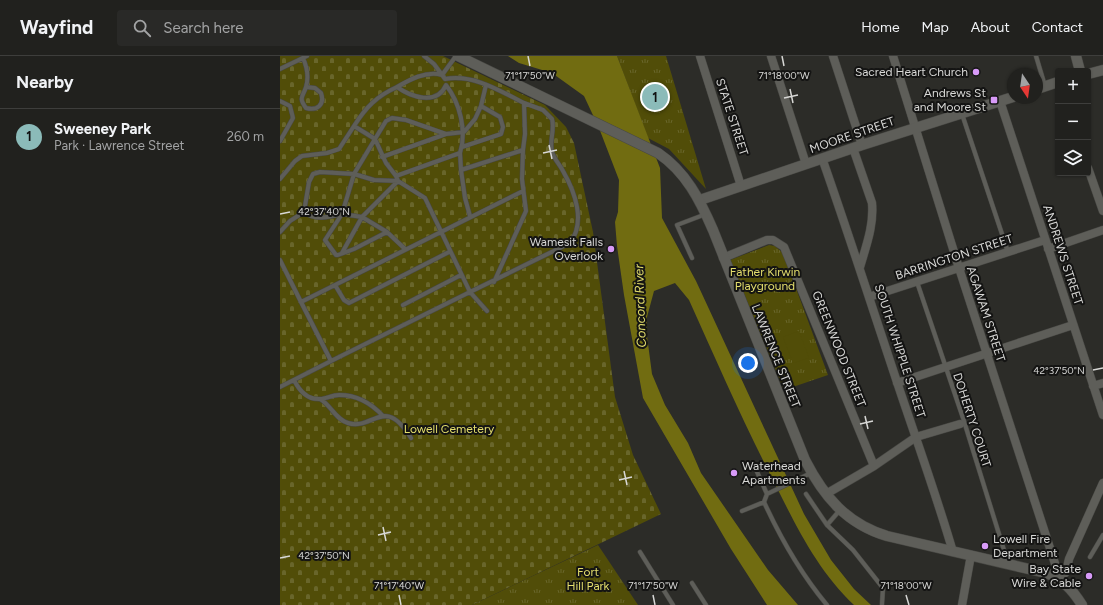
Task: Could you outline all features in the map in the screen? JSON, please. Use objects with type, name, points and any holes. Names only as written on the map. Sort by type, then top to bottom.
[{"type":"main road","name":"LAWRENCE STREET","points":[[457,56],[658,152],[676,168],[700,200],[797,442],[812,473],[826,494],[840,509],[864,528],[875,533],[1046,573],[1060,578],[1070,588],[1082,605]]},
{"type":"main road","points":[[1076,56],[1079,68]]},
{"type":"main road","points":[[1091,73],[1103,70]]},
{"type":"main road","points":[[1043,87],[1055,83]]},
{"type":"main road","name":"MOORE STREET","points":[[700,200],[914,127],[1007,99]]},
{"type":"street","name":"STATE STREET","points":[[700,56],[741,186]]},
{"type":"street","points":[[771,56],[806,164]]},
{"type":"street","points":[[833,56],[872,203],[873,212],[870,231],[860,267]]},
{"type":"street","name":"AGAWAM STREET","points":[[893,56],[986,354],[1060,578]]},
{"type":"street","name":"ANDREWS STREET","points":[[1000,101],[1103,415]]},
{"type":"street","name":"SOUTH WHIPPLE STREET","points":[[822,158],[860,267],[953,552]]},
{"type":"street","points":[[1091,176],[1103,212]]},
{"type":"street","points":[[1048,249],[1103,230]]},
{"type":"street","name":"GREENWOOD STREET","points":[[723,258],[758,242],[773,240],[780,243],[788,253],[845,398],[874,466]]},
{"type":"street","name":"BARRINGTON STREET","points":[[869,297],[1045,240]]},
{"type":"street","points":[[897,383],[1073,326]]},
{"type":"street","points":[[1094,386],[1103,383]]},
{"type":"street","points":[[826,494],[874,466],[916,437],[960,424]]},
{"type":"street","points":[[1060,578],[1066,572],[1069,559],[1103,483]]},
{"type":"street","points":[[962,605],[971,555]]},
{"type":"lane","points":[[424,56],[434,64],[442,74],[446,85],[454,97],[464,132],[460,153],[465,198],[470,216]]},
{"type":"lane","points":[[442,74],[457,56]]},
{"type":"lane","points":[[1036,56],[1038,68]]},
{"type":"lane","points":[[280,68],[305,57],[308,73],[306,87],[301,99],[306,108],[311,109],[320,106],[322,103],[321,93],[315,88],[306,87]]},
{"type":"lane","points":[[280,179],[295,161],[302,156],[327,153],[339,149],[368,105],[376,98],[397,87],[429,74],[442,74]]},
{"type":"lane","points":[[280,387],[570,243],[579,227],[579,218],[572,194],[563,171],[552,152],[552,119],[543,110],[524,103],[486,85],[463,78],[445,79]]},
{"type":"lane","points":[[397,87],[414,97],[424,98],[438,95],[444,91],[446,85]]},
{"type":"lane","points":[[382,157],[446,134],[464,132],[475,119],[481,106],[486,85]]},
{"type":"lane","points":[[280,101],[290,106],[293,118],[280,141]]},
{"type":"lane","points":[[494,282],[526,211],[523,191],[523,150],[525,134],[524,103]]},
{"type":"lane","points":[[462,147],[496,136],[502,132],[500,117],[481,106]]},
{"type":"lane","points":[[961,113],[1008,252]]},
{"type":"lane","points":[[387,232],[336,255],[325,240],[342,214],[354,174],[386,120],[392,118],[406,120],[446,134]]},
{"type":"lane","points":[[354,126],[375,139],[382,157],[398,181]]},
{"type":"lane","points":[[462,170],[523,150]]},
{"type":"lane","points":[[396,176],[460,153]]},
{"type":"lane","points":[[280,232],[290,221],[304,212],[309,182],[313,174],[320,172],[354,174],[374,180],[398,181],[425,198],[449,252],[470,292],[487,311]]},
{"type":"lane","points":[[342,253],[362,217],[398,181]]},
{"type":"lane","points":[[301,302],[470,216],[523,191]]},
{"type":"lane","points":[[304,212],[313,218],[331,217],[342,214],[362,217],[387,232],[405,249]]},
{"type":"lane","points":[[692,258],[677,224],[706,214]]},
{"type":"lane","points":[[335,285],[344,300],[349,303],[449,252]]},
{"type":"lane","points":[[280,260],[331,361]]},
{"type":"lane","points":[[403,305],[461,275]]},
{"type":"lane","name":"DOHERTY COURT","points":[[918,282],[963,418],[1008,564]]},
{"type":"lane","points":[[294,380],[302,392],[307,396],[320,399],[336,395],[347,395],[370,404],[383,416],[398,421],[411,438]]},
{"type":"lane","points":[[320,399],[336,415],[347,423],[359,423],[383,416]]},
{"type":"lane","points":[[754,465],[767,494],[764,502],[775,527],[793,559],[827,605]]},
{"type":"lane","points":[[767,494],[812,473]]},
{"type":"lane","points":[[806,494],[827,524],[853,550],[883,588],[882,604]]},
{"type":"lane","points":[[742,511],[764,502]]},
{"type":"lane","points":[[827,524],[840,509]]},
{"type":"lane","points":[[1090,557],[1103,535]]},
{"type":"lane","points":[[640,552],[673,605]]},
{"type":"lane","points":[[692,583],[706,605]]},
{"type":"green space","name":"Lowell Cemetery","points":[[280,56],[443,56],[545,105],[566,127],[574,143],[593,232],[615,397],[633,455],[661,514],[472,605],[280,605]]},
{"type":"green space","points":[[617,56],[666,56],[706,189],[669,149],[648,138]]},
{"type":"green space","name":"Father Kirwin Playground","points":[[769,245],[775,246],[783,253],[828,375],[784,390],[730,260]]},
{"type":"green space","points":[[799,331],[809,358],[793,363],[783,337]]},
{"type":"green space","name":"Fort Hill Park","points":[[598,545],[638,605],[472,605]]},
{"type":"water","name":"Concord River","points":[[508,56],[617,56],[660,168],[662,218],[696,281],[804,514],[831,560],[854,589],[871,605],[854,605],[841,592],[809,548],[752,439],[689,300],[675,283],[654,291],[647,317],[647,336],[652,374],[665,405],[688,443],[701,473],[768,570],[798,605],[767,605],[731,549],[643,398],[624,295],[617,246],[615,222],[618,212],[619,180],[599,128],[584,96],[552,73],[519,63]]},
{"type":"place","name":"Sacred Heart Church","points":[[976,72]]},
{"type":"place","name":"Sweeney Park","points":[[655,97]]},
{"type":"place","name":"Andrews St and Moore St","points":[[994,100]]},
{"type":"place","name":"Wamesit Falls Overlook","points":[[611,249]]},
{"type":"place","name":"Waterhead Apartments","points":[[734,473]]},
{"type":"place","name":"Lowell Fire Department","points":[[985,546]]},
{"type":"place","name":"Bay State Wire & Cable","points":[[1089,576]]}]
